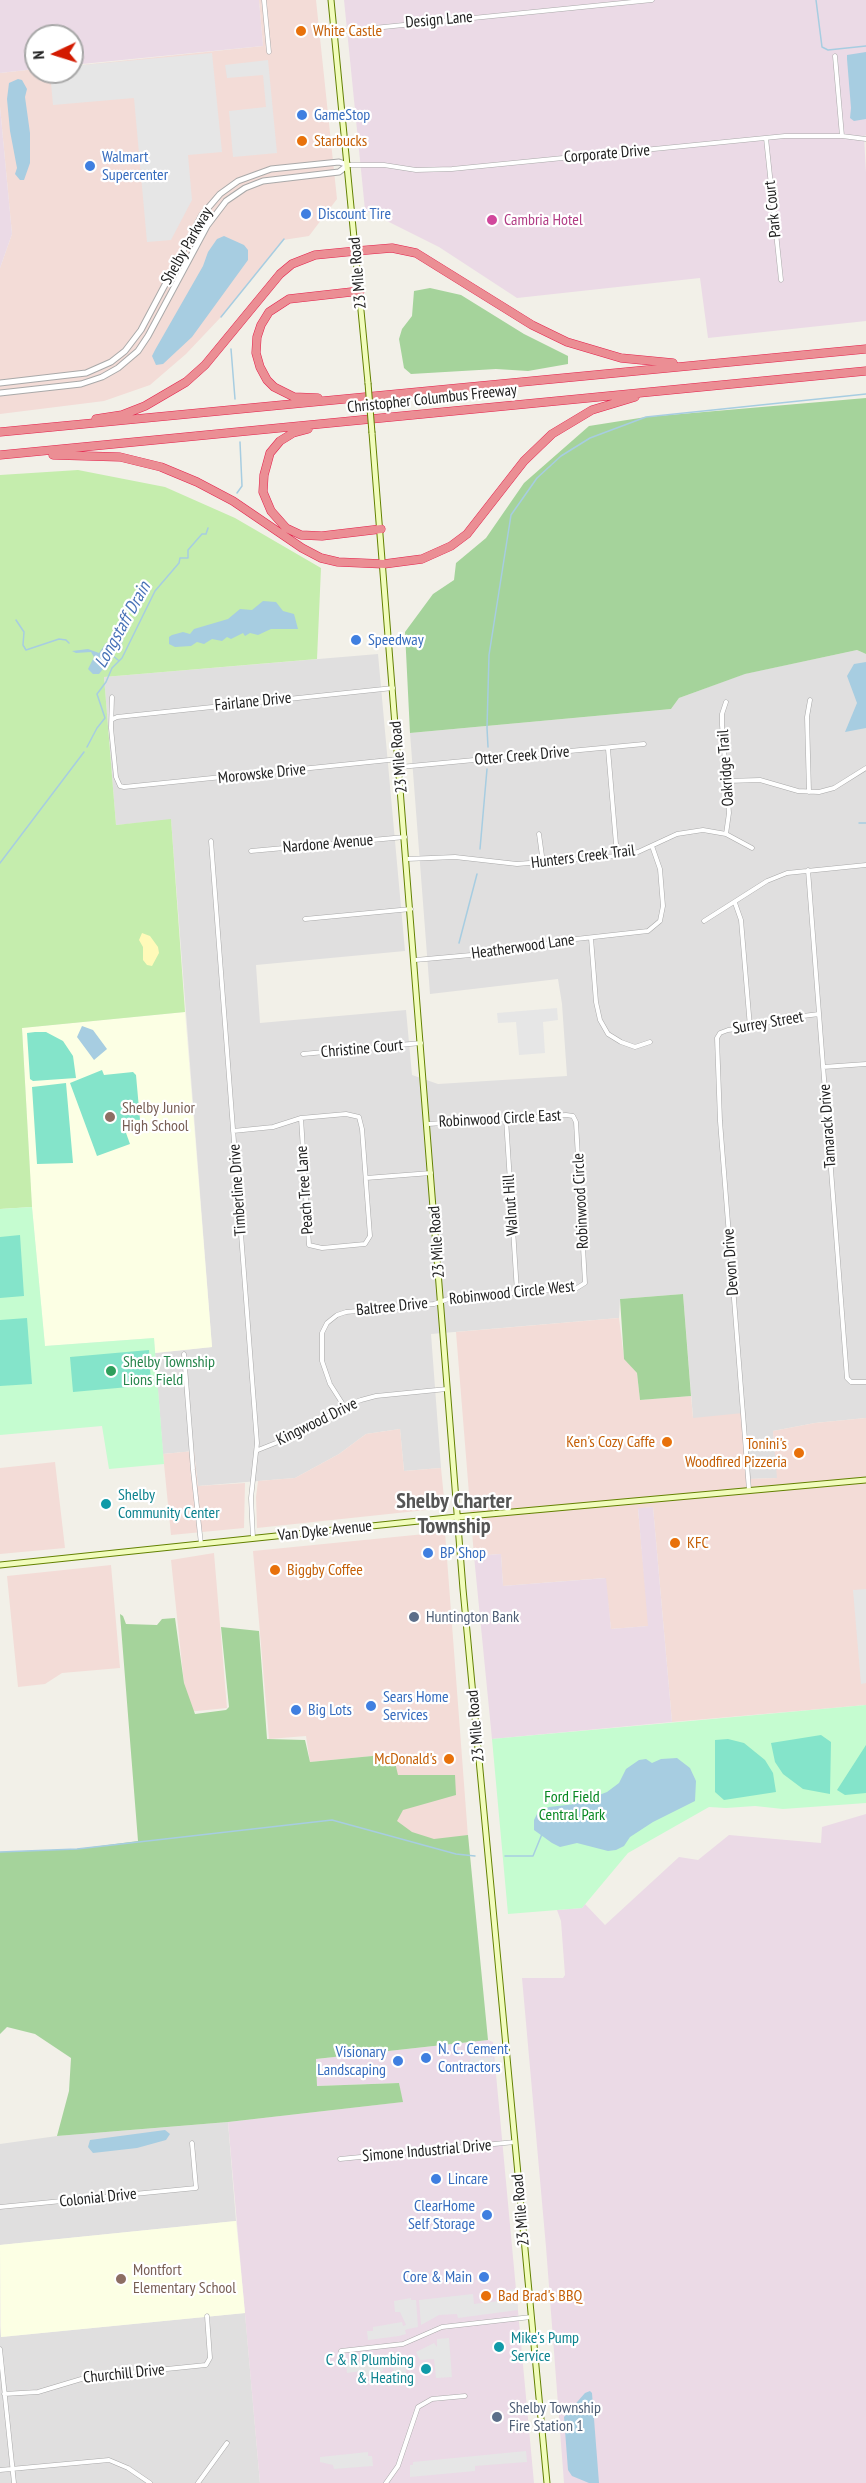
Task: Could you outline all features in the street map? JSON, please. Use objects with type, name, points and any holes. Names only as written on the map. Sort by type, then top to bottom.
[{"type":"highway","points":[[35,429],[122,415],[162,398],[186,382],[205,365],[286,269],[310,256],[356,251],[392,248],[416,253],[532,325],[585,349],[621,358],[658,363],[726,363]]},
{"type":"highway","points":[[355,398],[305,398],[282,392],[263,374],[258,362],[256,343],[264,319],[282,302],[296,296],[360,291]]},
{"type":"highway","name":"Christopher Columbus Freeway","points":[[0,432],[866,349]]},
{"type":"highway","name":"Christopher Columbus Freeway","points":[[0,455],[337,423],[576,397],[866,371]]},
{"type":"highway","points":[[16,454],[94,455],[151,464],[197,482],[233,501],[302,548],[321,558],[338,562],[384,564],[422,559],[442,552],[461,539],[535,448],[577,417],[626,399],[684,389]]},
{"type":"highway","points":[[337,423],[293,433],[280,441],[270,453],[264,475],[263,492],[270,511],[286,528],[301,535],[322,536],[381,529]]},
{"type":"main road","name":"23 Mile Road","points":[[331,0],[384,564],[457,1517],[547,2483]]},
{"type":"main road","name":"Van Dyke Avenue","points":[[0,1565],[457,1517],[866,1480]]},
{"type":"street","points":[[264,0],[269,52]]},
{"type":"street","name":"Design Lane","points":[[334,32],[652,0]]},
{"type":"street","points":[[835,56],[842,136]]},
{"type":"street","name":"Corporate Drive","points":[[348,165],[382,165],[416,170],[452,169],[766,138],[842,136],[866,139]]},
{"type":"street","name":"Park Court","points":[[766,138],[781,280]]},
{"type":"street","name":"Shelby Parkway","points":[[0,383],[78,375],[111,362],[132,344],[141,330],[210,205],[220,194],[238,181],[265,170],[339,162],[348,165]]},
{"type":"street","points":[[312,174],[316,170],[316,164]]},
{"type":"street","name":"Shelby Parkway","points":[[0,393],[81,384],[102,377],[118,368],[143,344],[213,216],[236,194],[268,179],[339,172],[348,165]]},
{"type":"street","points":[[236,194],[240,186],[238,181]]},
{"type":"street","points":[[187,243],[188,250],[192,254]]},
{"type":"street","name":"Fairlane Drive","points":[[113,719],[393,688]]},
{"type":"street","points":[[112,697],[113,719]]},
{"type":"street","points":[[809,792],[807,717],[810,699]]},
{"type":"street","name":"Oakridge Trail","points":[[726,702],[722,714],[729,813],[726,834]]},
{"type":"street","name":"Morowske Drive","points":[[113,719],[111,728],[116,777],[120,786],[124,787],[400,759]]},
{"type":"street","name":"Otter Creek Drive","points":[[400,767],[644,744]]},
{"type":"street","points":[[608,749],[617,856]]},
{"type":"street","points":[[727,781],[764,780],[809,792],[830,789],[866,768]]},
{"type":"street","name":"Hunters Creek Trail","points":[[407,859],[455,857],[505,864],[617,856],[632,854],[673,836],[702,830],[726,834],[752,848]]},
{"type":"street","points":[[538,834],[543,863]]},
{"type":"street","name":"Nardone Avenue","points":[[251,851],[406,837]]},
{"type":"street","name":"Timberline Drive","points":[[211,841],[257,1451],[251,1498],[253,1539]]},
{"type":"street","name":"Heatherwood Lane","points":[[415,960],[516,951],[551,942],[631,934],[653,928],[662,916],[660,869],[652,846]]},
{"type":"street","points":[[704,921],[774,878],[795,871],[866,865]]},
{"type":"street","name":"Tamarack Drive","points":[[808,870],[849,1381],[866,1382]]},
{"type":"street","points":[[735,903],[741,920],[750,1027]]},
{"type":"street","points":[[305,919],[411,909]]},
{"type":"street","points":[[591,938],[596,1002],[600,1020],[608,1034],[621,1042],[635,1047],[650,1042]]},
{"type":"street","name":"Surrey Street","points":[[718,1034],[787,1018],[819,1014]]},
{"type":"street","name":"Devon Drive","points":[[718,1034],[716,1045],[720,1114],[749,1490]]},
{"type":"street","name":"Christine Court","points":[[303,1054],[422,1043]]},
{"type":"street","points":[[823,1067],[866,1064]]},
{"type":"street","points":[[233,1131],[273,1126],[300,1118],[346,1114],[359,1117],[366,1178],[432,1173]]},
{"type":"street","name":"Robinwood Circle East","points":[[428,1124],[573,1116]]},
{"type":"street","name":"Robinwood Circle","points":[[573,1116],[576,1122],[586,1281],[584,1286]]},
{"type":"street","name":"Peach Tree Lane","points":[[300,1118],[308,1239],[311,1246],[322,1248],[368,1243],[370,1236],[366,1178]]},
{"type":"street","name":"Walnut Hill","points":[[506,1119],[517,1292]]},
{"type":"street","name":"Robinwood Circle West","points":[[441,1300],[584,1286]]},
{"type":"street","name":"Baltree Drive","points":[[344,1406],[330,1384],[322,1361],[322,1333],[329,1320],[346,1312],[434,1304],[441,1300]]},
{"type":"street","points":[[184,1354],[201,1544]]},
{"type":"street","name":"Kingwood Drive","points":[[257,1451],[301,1433],[344,1406],[376,1396],[448,1389]]},
{"type":"street","name":"Simone Industrial Drive","points":[[340,2159],[515,2142]]},
{"type":"street","name":"Colonial Drive","points":[[0,2208],[196,2188],[192,2143]]},
{"type":"street","name":"Churchill Drive","points":[[4,2394],[38,2392],[88,2377],[205,2366],[209,2363],[207,2316]]},
{"type":"street","points":[[341,2351],[403,2344],[442,2326],[531,2317]]},
{"type":"street","points":[[0,2349],[14,2483]]},
{"type":"street","points":[[386,2483],[398,2466],[418,2407],[432,2399],[465,2396]]},
{"type":"street","points":[[198,2483],[227,2443]]},
{"type":"street","points":[[0,2470],[109,2460],[128,2468],[150,2483]]},
{"type":"shaded area","points":[[0,0],[259,0],[263,46],[84,64],[84,24],[24,24],[24,70],[0,73]]},
{"type":"shaded area","points":[[259,0],[316,0],[337,199],[309,236],[283,240],[221,317],[186,354],[150,385],[104,401],[0,414],[0,268],[12,234],[0,107],[0,73],[24,70],[24,84],[84,84],[84,65],[263,46]]},
{"type":"shaded area","points":[[344,0],[866,0],[866,135],[864,136],[866,321],[708,338],[700,278],[517,298],[439,247],[365,210]]},
{"type":"shaded area","points":[[212,53],[222,152],[188,155],[192,200],[171,240],[147,242],[134,98],[53,105],[51,84],[84,84],[84,65]]},
{"type":"shaded area","points":[[268,60],[277,153],[233,157],[229,111],[266,107],[263,75],[227,78],[225,65]]},
{"type":"shaded area","points":[[0,107],[12,234],[0,268]]},
{"type":"shaded area","points":[[857,650],[866,654],[866,1418],[815,1423],[773,1431],[778,1478],[748,1479],[693,1418],[683,1294],[620,1299],[619,1318],[431,1334],[441,1468],[404,1471],[400,1429],[366,1434],[339,1454],[295,1478],[198,1486],[194,1451],[163,1454],[155,1353],[212,1347],[171,820],[116,825],[104,677],[378,654],[405,951],[256,965],[260,1023],[406,1010],[412,1075],[438,1084],[567,1076],[562,1004],[558,979],[430,994],[410,733],[671,709],[679,698],[744,674]]},
{"type":"shaded area","points":[[557,1008],[558,1020],[543,1022],[545,1053],[519,1055],[516,1022],[498,1023],[497,1013]]},
{"type":"shaded area","name":"Shelby Junior High School","points":[[185,1012],[212,1347],[155,1353],[154,1338],[45,1346],[32,1207],[22,1028]]},
{"type":"shaded area","points":[[619,1318],[624,1358],[637,1373],[640,1400],[691,1396],[693,1418],[743,1413],[748,1479],[777,1478],[773,1431],[815,1423],[866,1418],[866,1705],[672,1722],[653,1507],[638,1509],[649,1626],[611,1629],[605,1578],[503,1586],[501,1554],[474,1556],[456,1332]]},
{"type":"shaded area","points":[[400,1429],[404,1471],[441,1468],[445,1508],[257,1528],[258,1481],[295,1478],[339,1454],[366,1434]]},
{"type":"shaded area","points":[[194,1451],[198,1486],[245,1483],[244,1528],[171,1535],[163,1454]]},
{"type":"shaded area","points":[[55,1462],[65,1548],[0,1554],[0,1468]]},
{"type":"shaded area","points":[[653,1507],[672,1722],[492,1739],[474,1556],[501,1554],[503,1586],[606,1578],[611,1629],[648,1626],[638,1508]]},
{"type":"shaded area","points":[[445,1532],[469,1850],[390,1830],[395,1779],[393,1754],[310,1762],[306,1736],[269,1739],[253,1551]]},
{"type":"shaded area","points":[[214,1553],[227,1708],[187,1712],[171,1560]]},
{"type":"shaded area","points":[[111,1565],[120,1668],[62,1673],[45,1684],[18,1687],[7,1576]]},
{"type":"shaded area","points":[[866,1589],[866,1683],[861,1684],[853,1590]]},
{"type":"shaded area","points":[[866,1814],[866,2483],[564,2483],[522,1978],[563,1978],[565,1975],[561,1921],[557,1910],[582,1908],[585,1904],[605,1925],[679,1857],[698,1860],[729,1835],[821,1843],[822,1827]]},
{"type":"shaded area","points":[[488,2040],[493,2042],[534,2483],[260,2483],[228,2122],[402,2102],[399,2083],[317,2086],[316,2059]]},
{"type":"shaded area","points":[[479,2047],[480,2058],[493,2057],[495,2070],[471,2074],[470,2048]]},
{"type":"shaded area","points":[[228,2122],[236,2221],[0,2245],[0,2144],[57,2136]]},
{"type":"shaded area","name":"Montfort Elementary School","points":[[236,2221],[245,2313],[1,2337],[0,2245]]},
{"type":"shaded area","points":[[516,2289],[518,2310],[458,2318],[457,2314],[439,2315],[421,2325],[419,2300],[473,2294],[474,2304],[508,2300],[508,2290]]},
{"type":"shaded area","points":[[411,2298],[411,2300],[416,2300],[418,2327],[405,2330],[406,2334],[399,2336],[368,2340],[367,2331],[373,2331],[373,2327],[402,2322],[403,2326],[406,2325],[400,2312],[395,2312],[394,2301]]},
{"type":"shaded area","points":[[245,2313],[260,2483],[0,2483],[0,2326],[1,2337]]},
{"type":"shaded area","points":[[449,2338],[452,2377],[436,2378],[434,2359],[420,2360],[416,2352],[434,2343],[437,2347],[437,2339]]},
{"type":"shaded area","points":[[405,2358],[407,2385],[395,2386],[393,2367],[383,2368],[379,2374],[361,2376],[361,2371],[347,2373],[346,2363],[391,2359],[392,2363],[394,2359]]},
{"type":"shaded area","points":[[526,2451],[527,2462],[475,2466],[475,2471],[410,2477],[410,2465],[413,2465],[413,2462]]},
{"type":"shaded area","points":[[368,2452],[368,2456],[372,2456],[373,2466],[334,2469],[333,2465],[320,2462],[320,2457]]},
{"type":"green space","points":[[430,288],[461,295],[524,334],[568,356],[568,364],[528,371],[496,369],[411,374],[404,368],[399,339],[402,329],[412,316],[414,291]]},
{"type":"green space","points":[[866,398],[866,654],[857,650],[745,674],[679,698],[671,709],[410,733],[405,632],[433,594],[454,580],[456,563],[486,538],[524,483],[589,426],[646,417]]},
{"type":"green space","points":[[78,470],[165,487],[235,518],[321,568],[317,659],[104,677],[116,825],[171,819],[185,1012],[22,1028],[32,1207],[0,1209],[0,475]]},
{"type":"green space","points":[[46,1032],[63,1041],[73,1056],[76,1078],[33,1081],[30,1079],[27,1033]]},
{"type":"green space","points":[[102,1070],[104,1075],[133,1072],[136,1075],[140,1120],[121,1119],[130,1144],[97,1156],[70,1083]]},
{"type":"green space","points":[[66,1083],[73,1163],[37,1164],[32,1087]]},
{"type":"green space","points":[[32,1207],[45,1346],[154,1338],[164,1464],[109,1469],[102,1426],[0,1435],[0,1209]]},
{"type":"green space","points":[[20,1235],[24,1296],[0,1298],[0,1237]]},
{"type":"green space","points":[[683,1294],[691,1396],[640,1400],[637,1373],[624,1359],[620,1299]]},
{"type":"green space","points":[[27,1318],[32,1384],[0,1386],[0,1320]]},
{"type":"green space","name":"Shelby Township Lions Field","points":[[149,1350],[151,1385],[73,1392],[70,1357]]},
{"type":"green space","points":[[120,1614],[126,1624],[157,1625],[162,1619],[175,1618],[184,1683],[195,1714],[226,1710],[229,1707],[221,1627],[259,1631],[267,1739],[305,1740],[310,1762],[393,1754],[398,1775],[455,1775],[456,1795],[403,1810],[397,1821],[412,1832],[434,1839],[468,1835],[488,2040],[316,2059],[317,2086],[399,2083],[403,2102],[228,2122],[57,2136],[69,2091],[71,2058],[35,2034],[7,2027],[0,2034],[0,1852],[77,1849],[138,1841]]},
{"type":"green space","name":"Ford Field Central Park","points":[[866,1705],[866,1803],[783,1809],[755,1806],[709,1807],[628,1853],[582,1908],[508,1914],[492,1739]]},
{"type":"green space","points":[[821,1735],[831,1742],[830,1794],[803,1789],[783,1774],[775,1762],[771,1743]]},
{"type":"green space","points":[[728,1739],[744,1743],[765,1760],[773,1773],[776,1792],[724,1800],[715,1792],[715,1740]]},
{"type":"green space","points":[[866,1745],[866,1793],[845,1795],[837,1790]]},
{"type":"sand","points":[[142,933],[150,936],[158,947],[159,953],[152,966],[147,965],[143,960],[143,947],[139,940]]},
{"type":"water","points":[[866,52],[866,119],[854,121],[850,118],[847,55]]},
{"type":"water","points":[[18,79],[22,80],[27,89],[25,97],[30,133],[30,163],[24,180],[20,180],[15,174],[17,168],[7,99],[9,83]]},
{"type":"water","points":[[224,236],[244,245],[248,250],[248,260],[192,337],[163,364],[156,365],[152,356],[155,350],[203,266],[208,252],[217,239]]},
{"type":"water","points":[[263,601],[276,602],[283,611],[294,614],[298,629],[271,629],[258,635],[250,633],[245,636],[243,633],[231,639],[227,637],[222,641],[212,639],[204,644],[197,642],[191,646],[175,647],[169,644],[169,637],[172,635],[183,632],[190,634],[194,629],[228,619],[240,609],[252,610]]},
{"type":"water","points":[[118,637],[123,639],[122,644],[99,674],[93,674],[88,669],[94,657],[91,652],[72,651],[88,649],[99,653],[106,643]]},
{"type":"water","points":[[866,662],[866,728],[845,732],[857,703],[847,676],[854,664]]},
{"type":"water","points":[[82,1026],[93,1030],[107,1049],[94,1060],[77,1037]]},
{"type":"water","points":[[677,1758],[690,1768],[696,1781],[695,1801],[653,1822],[630,1837],[624,1846],[608,1851],[577,1843],[560,1847],[534,1830],[534,1820],[538,1812],[549,1807],[575,1804],[607,1792],[619,1783],[626,1769],[639,1760],[646,1759],[652,1763],[661,1759]]},
{"type":"water","points":[[165,2130],[170,2134],[166,2140],[137,2148],[93,2153],[88,2147],[90,2140]]},
{"type":"water","points":[[590,2391],[599,2483],[589,2483],[572,2476],[568,2470],[564,2417],[585,2393]]},
{"type":"waterway","points":[[816,0],[822,47],[828,50],[866,46]]},
{"type":"waterway","name":"Longstaff Drain","points":[[221,317],[284,239]]},
{"type":"waterway","name":"Longstaff Drain","points":[[231,349],[235,399]]},
{"type":"waterway","points":[[488,747],[489,655],[511,515],[537,478],[561,456],[590,438],[646,417],[866,394]]},
{"type":"waterway","name":"Longstaff Drain","points":[[237,493],[242,486],[240,442]]},
{"type":"waterway","name":"Longstaff Drain","points":[[87,747],[105,718],[97,694],[112,668],[122,658],[155,591],[179,563],[180,558],[188,558],[188,550],[202,534],[206,534],[208,528]]},
{"type":"waterway","points":[[16,620],[24,632],[23,645],[26,650],[59,639],[69,643]]},
{"type":"waterway","points":[[112,655],[118,660]]},
{"type":"waterway","name":"Longstaff Drain","points":[[0,863],[84,752]]},
{"type":"waterway","points":[[480,849],[487,769]]},
{"type":"waterway","points":[[859,823],[866,823]]},
{"type":"waterway","points":[[459,943],[477,874]]},
{"type":"waterway","points":[[0,1852],[77,1849],[332,1820],[456,1854],[475,1856]]},
{"type":"waterway","points":[[505,1856],[533,1856],[542,1834]]},
{"type":"place","name":"White Castle","points":[[301,31]]},
{"type":"place","name":"GameStop","points":[[302,115]]},
{"type":"place","name":"Starbucks","points":[[302,141]]},
{"type":"place","name":"Walmart Supercenter","points":[[90,166]]},
{"type":"place","name":"Discount Tire","points":[[306,214]]},
{"type":"place","name":"Cambria Hotel","points":[[492,220]]},
{"type":"place","name":"Speedway","points":[[356,640]]},
{"type":"place","name":"Shelby Junior High School","points":[[110,1117]]},
{"type":"place","name":"Shelby Township Lions Field","points":[[111,1371]]},
{"type":"place","name":"Ken's Cozy Caffe","points":[[667,1442]]},
{"type":"place","name":"Tonini's Woodfired Pizzeria","points":[[799,1453]]},
{"type":"place","name":"Shelby Community Center","points":[[106,1504]]},
{"type":"place","name":"KFC","points":[[675,1543]]},
{"type":"place","name":"BP Shop","points":[[428,1553]]},
{"type":"place","name":"Biggby Coffee","points":[[275,1570]]},
{"type":"place","name":"Huntington Bank","points":[[414,1617]]},
{"type":"place","name":"Sears Home Services","points":[[371,1706]]},
{"type":"place","name":"Big Lots","points":[[296,1710]]},
{"type":"place","name":"McDonald's","points":[[449,1759]]},
{"type":"place","name":"N. C. Cement Contractors","points":[[426,2058]]},
{"type":"place","name":"Visionary Landscaping","points":[[398,2061]]},
{"type":"place","name":"Lincare","points":[[436,2179]]},
{"type":"place","name":"ClearHome Self Storage","points":[[487,2215]]},
{"type":"place","name":"Core & Main","points":[[484,2277]]},
{"type":"place","name":"Montfort Elementary School","points":[[121,2279]]},
{"type":"place","name":"Bad Brad's BBQ","points":[[486,2296]]},
{"type":"place","name":"Mike's Pump Service","points":[[499,2347]]},
{"type":"place","name":"C & R Plumbing & Heating","points":[[426,2369]]},
{"type":"place","name":"Shelby Township Fire Station 1","points":[[497,2417]]},
{"type":"district","name":"Shelby Charter Township","points":[[454,1514]]}]
